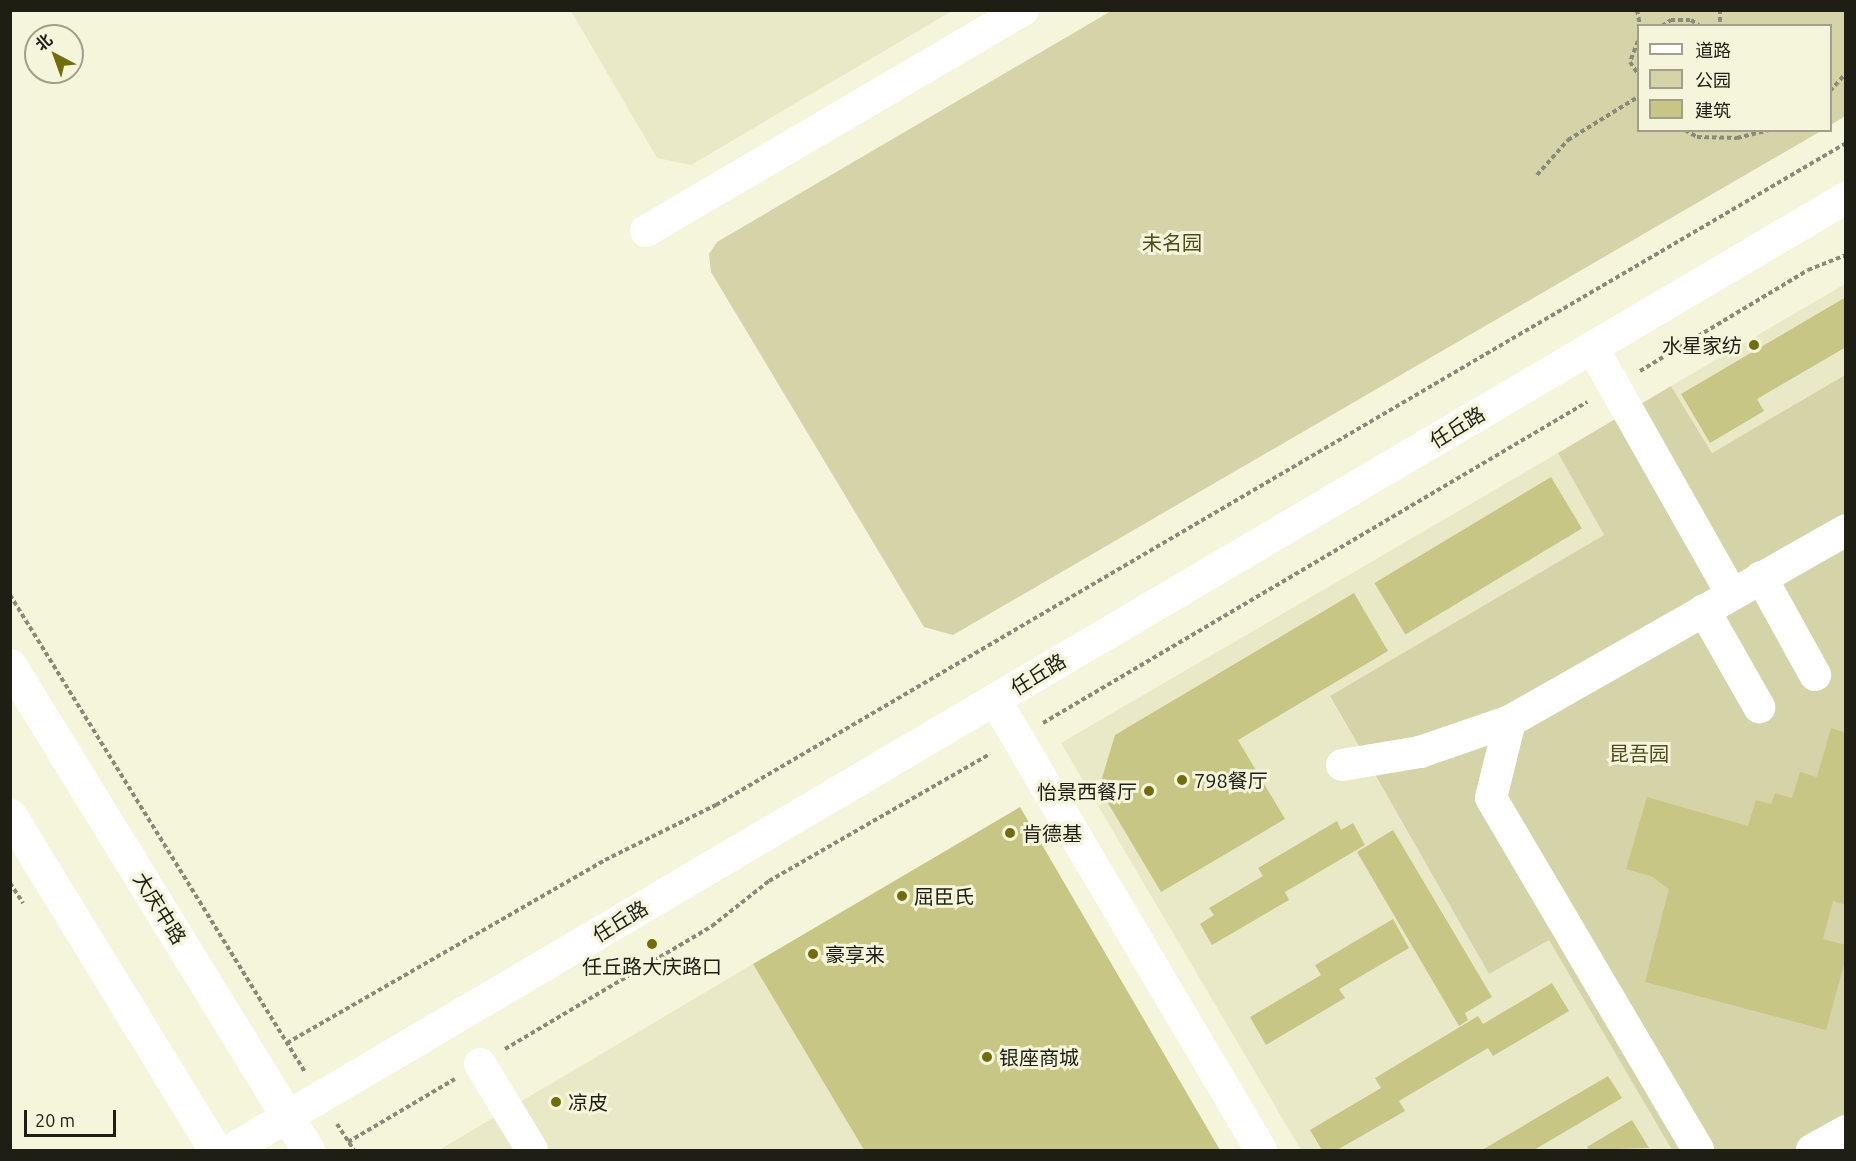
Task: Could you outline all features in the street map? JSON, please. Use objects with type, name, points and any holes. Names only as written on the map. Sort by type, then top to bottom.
[{"type":"main road","name":"大庆中路","points":[[10,665],[308,1150]]},
{"type":"main road","points":[[10,815],[215,1150]]},
{"type":"street","points":[[646,231],[1023,10]]},
{"type":"street","name":"任丘路","points":[[231,1150],[1845,198]]},
{"type":"street","points":[[1592,347],[1732,594]]},
{"type":"street","points":[[1342,765],[1420,752],[1510,721],[1845,530]]},
{"type":"street","points":[[1761,578],[1815,675]]},
{"type":"street","points":[[1704,610],[1760,707]]},
{"type":"street","points":[[995,700],[1261,1150]]},
{"type":"street","points":[[1510,721],[1491,798],[1698,1150]]},
{"type":"street","points":[[480,1064],[532,1150]]},
{"type":"street","points":[[1812,1150],[1845,1131]]},
{"type":"path","points":[[1665,24],[1671,20],[1691,20],[1697,24]]},
{"type":"path","points":[[1637,44],[1630,62],[1637,72]]},
{"type":"path","points":[[1832,89],[1845,73]]},
{"type":"path","points":[[1536,175],[1568,140],[1637,98]]},
{"type":"path","points":[[1688,132],[1697,137],[1737,138],[1760,132]]},
{"type":"path","points":[[10,595],[287,1044],[605,860],[716,805],[1845,143]]},
{"type":"path","points":[[348,1142],[712,926],[770,881],[1017,738],[1808,270],[1845,255]]},
{"type":"shaded area","points":[[571,11],[952,11],[691,165],[657,158]]},
{"type":"shaded area","points":[[1845,284],[1845,375],[1712,453],[1671,386]]},
{"type":"shaded area","points":[[1558,453],[1604,535],[1330,697],[1489,974],[1549,939],[1672,1150],[1301,1150],[1061,743]]},
{"type":"shaded area","points":[[753,964],[864,1150],[439,1150]]},
{"type":"green space","name":"未名园","points":[[1111,11],[1845,11],[1845,116],[1832,124],[1832,24],[1637,24],[1637,132],[1819,132],[953,635],[924,627],[711,272],[709,254],[717,242]]},
{"type":"green space","name":"昆吾园","points":[[1845,375],[1845,1150],[1672,1150],[1549,940],[1489,974],[1330,696],[1604,535],[1558,453],[1671,386],[1712,453]]},
{"type":"building","points":[[1846,297],[1846,347],[1757,399],[1764,411],[1710,443],[1681,394]]},
{"type":"building","points":[[1551,477],[1582,528],[1405,635],[1374,583]]},
{"type":"building","points":[[1354,593],[1388,651],[1238,740],[1285,819],[1161,892],[1099,788],[1115,735]]},
{"type":"building","points":[[1831,728],[1846,733],[1846,905],[1833,901],[1823,939],[1846,945],[1846,957],[1826,1030],[1645,982],[1669,889],[1651,876],[1626,869],[1647,797],[1748,826],[1756,800],[1771,804],[1775,793],[1792,798],[1800,772],[1817,777]]},
{"type":"building","name":"银座商城","points":[[1020,807],[1220,1150],[864,1150],[753,964]]},
{"type":"building","points":[[1337,821],[1341,830],[1353,823],[1365,845],[1285,892],[1289,900],[1212,945],[1200,924],[1214,915],[1209,908],[1263,876],[1258,868]]},
{"type":"building","points":[[1393,830],[1492,997],[1465,1013],[1468,1020],[1459,1026],[1357,852]]},
{"type":"building","points":[[1393,919],[1409,948],[1339,989],[1345,998],[1266,1045],[1250,1017],[1321,975],[1315,965]]},
{"type":"building","points":[[1552,983],[1569,1011],[1493,1056],[1488,1048],[1399,1101],[1405,1111],[1337,1150],[1322,1150],[1310,1130],[1381,1088],[1375,1078],[1478,1016],[1483,1024]]},
{"type":"building","points":[[1608,1076],[1622,1098],[1534,1150],[1482,1150]]},
{"type":"building","points":[[1632,1120],[1649,1148],[1589,1150],[1587,1147]]},
{"type":"place","name":"水星家纺","points":[[1754,345]]},
{"type":"place","name":"798餐厅","points":[[1182,780]]},
{"type":"place","name":"怡景西餐厅","points":[[1149,791]]},
{"type":"place","name":"肯德基","points":[[1010,833]]},
{"type":"place","name":"屈臣氏","points":[[902,896]]},
{"type":"place","name":"任丘路大庆路口","points":[[652,944]]},
{"type":"place","name":"豪享来","points":[[813,954]]},
{"type":"place","name":"银座商城","points":[[987,1057]]},
{"type":"place","name":"凉皮","points":[[556,1102]]}]
